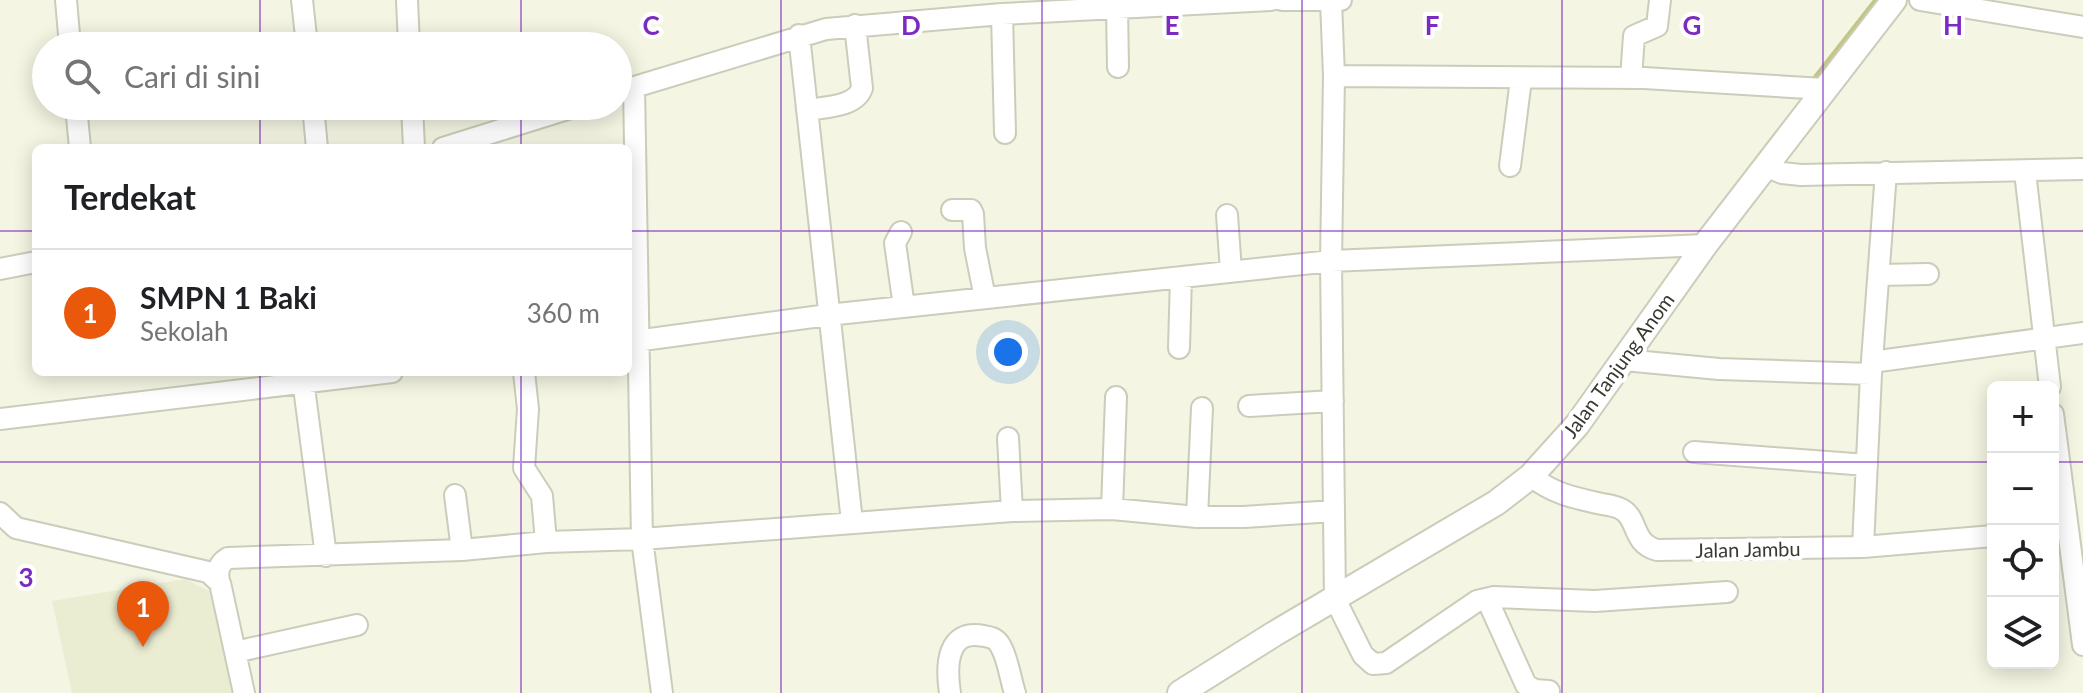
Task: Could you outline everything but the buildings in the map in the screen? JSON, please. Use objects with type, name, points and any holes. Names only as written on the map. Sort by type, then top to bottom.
[{"type":"main road","name":"Jalan Tanjung Anom","points":[[1180,693],[1212,684],[1274,634],[1496,503],[1531,476],[1577,425],[1705,245],[1894,0]]},
{"type":"street","points":[[66,0],[69,32]]},
{"type":"street","points":[[302,0],[305,32]]},
{"type":"street","points":[[407,0],[408,32]]},
{"type":"street","points":[[632,88],[799,35],[855,25],[1271,0]]},
{"type":"street","points":[[1282,0],[1341,0]]},
{"type":"street","points":[[1327,0],[1334,76],[1331,261],[1335,599],[1363,655],[1373,664],[1386,663],[1477,601],[1487,599],[1509,597],[1576,601],[1727,592]]},
{"type":"street","points":[[1631,78],[1634,36],[1657,26],[1660,0]]},
{"type":"street","points":[[1920,0],[2083,27]]},
{"type":"street","points":[[1117,8],[1118,67]]},
{"type":"street","points":[[1002,14],[1005,133]]},
{"type":"street","points":[[807,110],[851,101],[860,95],[862,88],[855,25]]},
{"type":"street","points":[[799,35],[852,522]]},
{"type":"street","points":[[1334,76],[1631,78],[1824,89]]},
{"type":"street","points":[[1510,166],[1521,79]]},
{"type":"street","points":[[77,120],[80,144]]},
{"type":"street","points":[[314,120],[317,144]]},
{"type":"street","points":[[413,120],[414,144]]},
{"type":"street","points":[[472,144],[538,120]]},
{"type":"street","points":[[627,120],[627,144]]},
{"type":"street","points":[[1765,166],[1782,173],[1801,175],[2083,169]]},
{"type":"street","points":[[1863,547],[1886,172]]},
{"type":"street","points":[[2025,172],[2049,381]]},
{"type":"street","points":[[952,210],[971,210],[973,214],[975,248],[985,298]]},
{"type":"street","points":[[1227,215],[1231,271]]},
{"type":"street","points":[[901,232],[895,243],[904,307]]},
{"type":"street","points":[[662,693],[642,539],[632,341],[828,315],[1331,261],[1705,245]]},
{"type":"street","points":[[0,269],[32,263]]},
{"type":"street","points":[[1879,275],[1928,274]]},
{"type":"street","points":[[1179,348],[1181,277]]},
{"type":"street","points":[[1624,360],[1719,369],[1872,368],[2083,333]]},
{"type":"street","points":[[0,419],[333,376]]},
{"type":"street","points":[[524,376],[528,409],[524,468],[542,496],[546,542]]},
{"type":"street","points":[[303,378],[326,556]]},
{"type":"street","points":[[1112,509],[1116,397]]},
{"type":"street","points":[[1249,406],[1333,401]]},
{"type":"street","points":[[1197,517],[1202,408]]},
{"type":"street","points":[[1008,438],[1012,511]]},
{"type":"street","points":[[1694,452],[1867,465]]},
{"type":"street","points":[[2058,453],[2083,645]]},
{"type":"street","name":"Jalan Jambu","points":[[1531,476],[1559,494],[1621,508],[1629,516],[1640,541],[1647,548],[1657,550],[1863,547],[1987,537]]},
{"type":"street","points":[[455,495],[462,550]]},
{"type":"street","points":[[244,693],[219,581],[218,570],[228,558],[462,550],[1012,511],[1112,509],[1197,517],[1244,517],[1334,511]]},
{"type":"street","points":[[0,513],[16,528],[202,569],[219,581]]},
{"type":"street","points":[[1487,599],[1526,685],[1535,690],[1549,691]]},
{"type":"street","points":[[235,652],[357,625]]},
{"type":"street","points":[[950,693],[948,677],[952,647],[959,640],[977,635],[993,638],[1000,645],[1015,693]]},
{"type":"shaded area","points":[[185,579],[211,592],[235,693],[72,693],[52,601]]},
{"type":"waterway","points":[[1814,79],[1876,0]]},
{"type":"place","name":"SMPN 1 Baki","points":[[143,647]]}]
